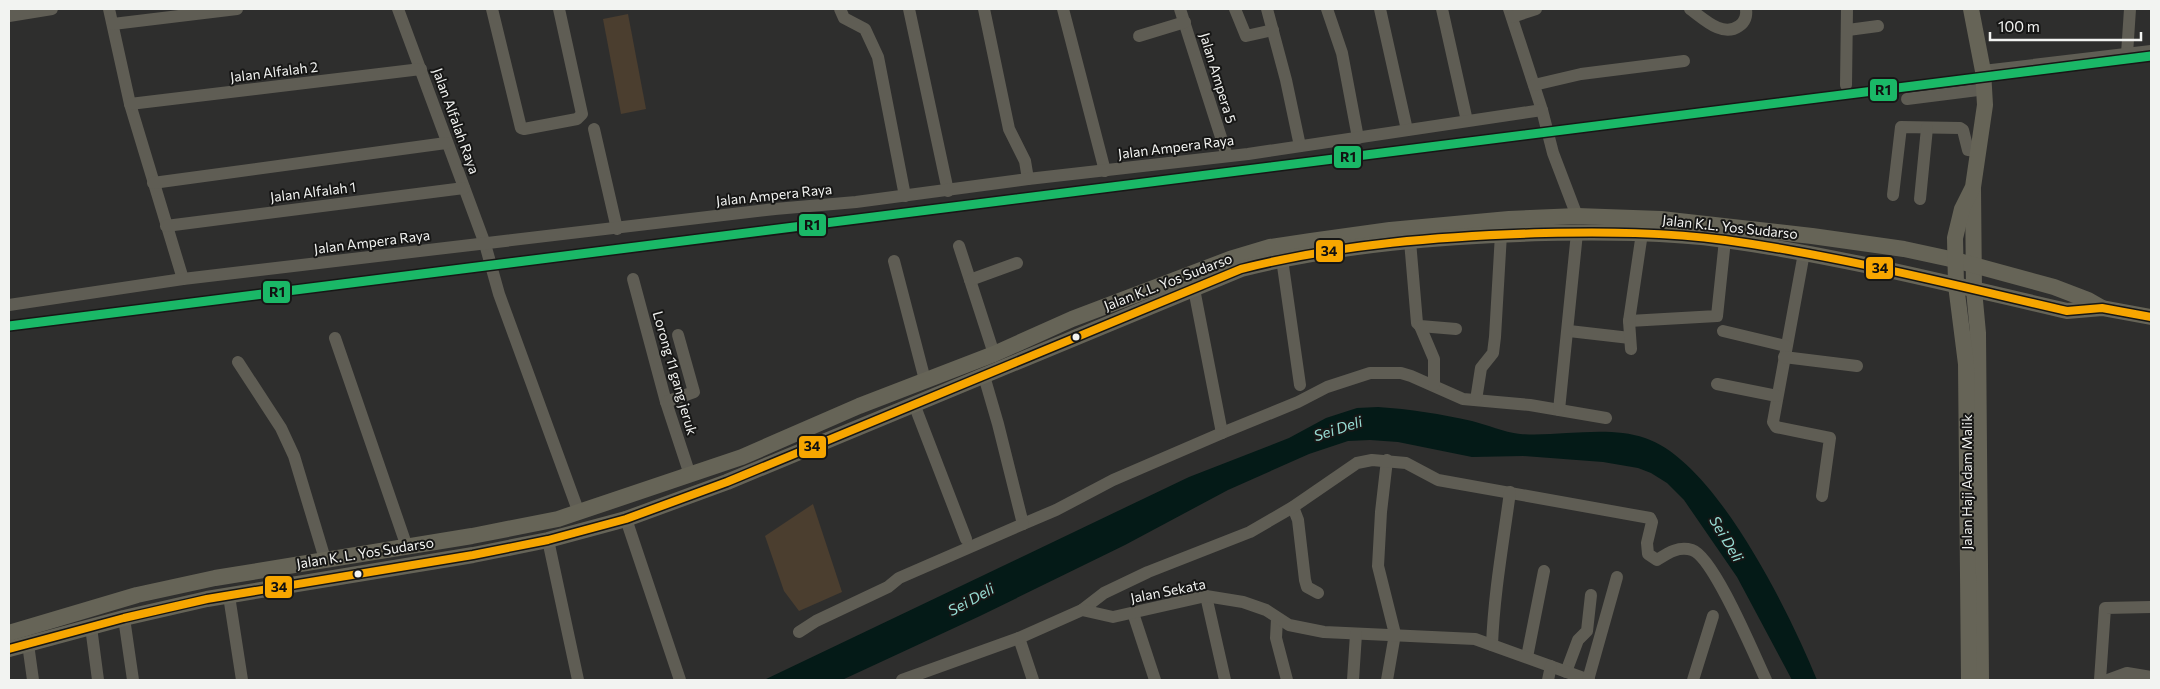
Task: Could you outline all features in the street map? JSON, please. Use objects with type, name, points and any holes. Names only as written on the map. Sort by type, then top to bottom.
[{"type":"main road","points":[[1971,9],[1986,90],[1974,187]]},
{"type":"main road","name":"Jalan Haji Adam Malik","points":[[1974,187],[1973,264],[1978,333],[1981,680]]},
{"type":"main road","name":"Jalan Haji Adam Malik","points":[[1969,680],[1966,364],[1956,285],[1955,238],[1962,209],[1974,187]]},
{"type":"main road","name":"Jalan K.L. Yos Sudarso","points":[[690,475],[742,457],[859,406],[994,354],[1081,316],[1252,252],[1390,230],[1577,216],[1661,219],[1904,249],[1973,264],[2054,287],[2088,300],[2102,308]]},
{"type":"main road","name":"Jalan K.L. Yos Sudarso","points":[[800,452],[1241,269],[1282,259],[1410,241],[1501,234],[1577,233],[1642,233],[1725,240],[1804,253],[2067,311],[2102,308]]},
{"type":"main road","points":[[1904,249],[1941,245],[1955,238]]},
{"type":"main road","points":[[2102,308],[2151,317]]},
{"type":"main road","points":[[859,406],[866,424]]},
{"type":"main road","name":"Jalan K. L. Yos Sudarso","points":[[9,633],[27,636],[91,627],[124,618],[229,596],[548,540],[626,519],[727,482],[800,452]]},
{"type":"main road","name":"Jalan K. L. Yos Sudarso","points":[[9,649],[27,636],[137,595],[215,578],[524,526],[579,513],[690,475]]},
{"type":"main road","points":[[325,559],[329,579]]},
{"type":"main road","points":[[306,562],[310,582]]},
{"type":"street","points":[[9,16],[52,9]]},
{"type":"street","points":[[109,9],[130,104],[166,226],[184,279]]},
{"type":"street","points":[[113,24],[237,9]]},
{"type":"street","name":"Jalan Alfalah Raya","points":[[398,9],[446,143],[485,244],[499,294],[579,513]]},
{"type":"street","points":[[492,9],[521,128],[524,130],[577,119],[582,114],[559,9]]},
{"type":"street","points":[[840,9],[844,18],[865,29],[878,57],[905,196]]},
{"type":"street","points":[[909,9],[948,191]]},
{"type":"street","points":[[984,9],[1010,129],[1025,162],[1028,179]]},
{"type":"street","points":[[1063,9],[1105,171]]},
{"type":"street","name":"Jalan Ampera 5","points":[[1180,9],[1227,156]]},
{"type":"street","points":[[1235,9],[1246,36],[1273,30]]},
{"type":"street","points":[[1267,9],[1300,146]]},
{"type":"street","points":[[1327,9],[1342,53],[1358,138]]},
{"type":"street","points":[[1380,9],[1407,130]]},
{"type":"street","points":[[1442,9],[1467,121]]},
{"type":"street","points":[[1536,9],[1511,13],[1542,110],[1553,153],[1577,216]]},
{"type":"street","points":[[1690,9],[1710,24],[1724,30],[1734,29],[1741,25],[1746,16],[1746,9]]},
{"type":"street","points":[[1846,85],[1848,9]]},
{"type":"street","points":[[2127,54],[2130,9]]},
{"type":"street","points":[[1138,36],[1185,22]]},
{"type":"street","points":[[1848,30],[1878,26]]},
{"type":"street","points":[[1983,71],[2151,51]]},
{"type":"street","points":[[1534,85],[1581,74],[1684,61]]},
{"type":"street","name":"Jalan Alfalah 2","points":[[130,104],[421,69]]},
{"type":"street","points":[[1907,98],[1986,90]]},
{"type":"street","name":"Jalan Ampera Raya","points":[[9,305],[184,279],[775,209],[948,191],[1028,179],[1227,156],[1542,110]]},
{"type":"street","points":[[1893,195],[1900,128],[1960,128],[1963,130],[1968,150],[1978,151]]},
{"type":"street","points":[[1920,199],[1927,128]]},
{"type":"street","points":[[594,129],[617,229]]},
{"type":"street","points":[[153,183],[446,143]]},
{"type":"street","name":"Jalan Alfalah 1","points":[[166,226],[464,188]]},
{"type":"street","points":[[1559,410],[1569,331],[1577,233]]},
{"type":"street","points":[[1569,331],[1630,343],[1629,321],[1642,233]]},
{"type":"street","points":[[1476,400],[1481,368],[1492,353],[1495,337],[1501,234]]},
{"type":"street","points":[[1629,321],[1717,316],[1725,240]]},
{"type":"street","points":[[1410,241],[1416,317],[1434,359],[1434,384]]},
{"type":"street","points":[[959,246],[994,354]]},
{"type":"street","points":[[1804,253],[1777,396],[1774,426],[1830,438],[1822,496]]},
{"type":"street","points":[[1282,259],[1300,385]]},
{"type":"street","points":[[894,261],[925,380]]},
{"type":"street","points":[[970,280],[1017,263]]},
{"type":"street","name":"Lorong 11 gang jeruk","points":[[633,279],[666,402],[690,475]]},
{"type":"street","points":[[1194,289],[1222,433]]},
{"type":"street","points":[[1420,326],[1456,329]]},
{"type":"street","points":[[1723,331],[1785,352],[1857,366]]},
{"type":"street","points":[[666,402],[694,392],[678,335]]},
{"type":"street","points":[[335,338],[407,547]]},
{"type":"street","points":[[238,362],[281,428],[294,456],[325,559]]},
{"type":"street","points":[[799,632],[816,621],[888,587],[900,578],[1056,510],[1113,480],[1298,402],[1327,386],[1361,374],[1401,373],[1434,384],[1463,398],[1606,418]]},
{"type":"street","points":[[984,376],[1023,524]]},
{"type":"street","points":[[1717,384],[1777,396]]},
{"type":"street","points":[[914,404],[966,539]]},
{"type":"street","points":[[902,680],[1018,638],[1082,610],[1104,593],[1148,572],[1250,532],[1293,507],[1358,463],[1372,460],[1387,460],[1406,463],[1438,480],[1650,518],[1652,527],[1647,550],[1655,560],[1670,551],[1680,549],[1692,550],[1700,554],[1710,566],[1743,629],[1766,680]]},
{"type":"street","points":[[1387,460],[1381,512],[1378,566],[1395,634],[1387,680]]},
{"type":"street","points":[[1492,645],[1495,585],[1510,492]]},
{"type":"street","points":[[1293,507],[1298,520],[1304,580],[1307,587],[1318,593]]},
{"type":"street","points":[[626,519],[680,680]]},
{"type":"street","points":[[548,540],[578,680]]},
{"type":"street","points":[[1527,657],[1544,571]]},
{"type":"street","points":[[1589,680],[1617,577]]},
{"type":"street","points":[[1566,672],[1578,640],[1587,631],[1591,595]]},
{"type":"street","points":[[229,596],[242,680]]},
{"type":"street","points":[[1206,596],[1226,680]]},
{"type":"street","name":"Jalan Sekata","points":[[1082,610],[1108,617],[1206,596],[1243,602],[1266,610],[1276,618],[1292,626],[1356,634],[1460,637],[1492,645],[1589,680]]},
{"type":"street","points":[[2100,680],[2106,608],[2151,607]]},
{"type":"street","points":[[1133,613],[1155,680]]},
{"type":"street","points":[[1693,680],[1713,616]]},
{"type":"street","points":[[124,618],[133,680]]},
{"type":"street","points":[[1276,618],[1276,638],[1287,680]]},
{"type":"street","points":[[91,627],[98,680]]},
{"type":"street","points":[[1353,680],[1356,634]]},
{"type":"street","points":[[27,636],[33,680]]},
{"type":"street","points":[[1018,638],[1033,680]]},
{"type":"street","points":[[1548,680],[1551,666]]},
{"type":"street","points":[[2108,680],[2127,674],[2151,677]]},
{"type":"shaded area","points":[[628,14],[646,109],[621,114],[603,19]]},
{"type":"shaded area","points":[[813,504],[842,592],[799,611],[784,591],[765,536]]},
{"type":"water","name":"Sei Deli","points":[[1378,407],[1414,410],[1449,416],[1520,434],[1615,432],[1630,434],[1645,438],[1672,452],[1698,476],[1724,507],[1748,543],[1789,618],[1817,680],[1792,680],[1737,577],[1684,500],[1667,483],[1651,473],[1638,468],[1603,462],[1523,456],[1472,457],[1398,442],[1370,440],[1348,441],[1309,454],[1228,490],[1125,545],[980,616],[842,680],[764,680],[1189,477],[1289,438],[1326,418],[1357,408]]},
{"type":"transit line","name":"R1","points":[[9,326],[2151,56]]},
{"type":"transit line","name":"34","points":[[9,649],[124,618],[207,599],[473,555],[548,540],[626,519],[727,482],[1241,269],[1278,260],[1354,247],[1430,239],[1507,234],[1613,233],[1680,235],[1725,240],[1811,254],[2067,311],[2102,308],[2151,317]]}]
